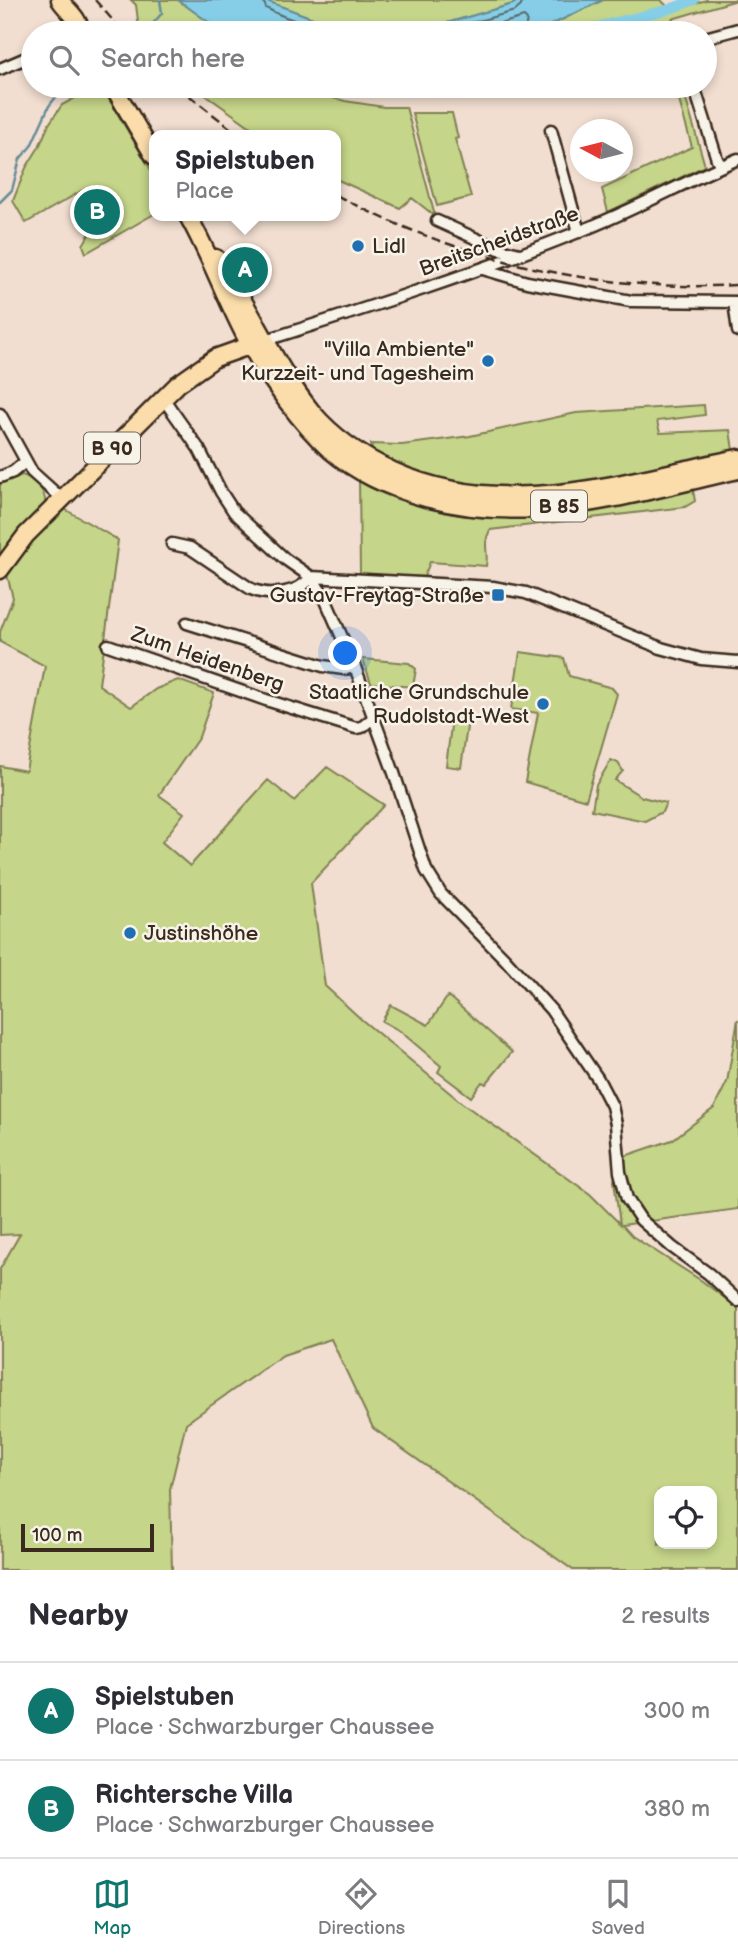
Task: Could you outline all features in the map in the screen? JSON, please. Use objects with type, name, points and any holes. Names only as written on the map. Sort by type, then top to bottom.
[{"type":"main road","points":[[62,3],[69,21]]},
{"type":"main road","points":[[120,98],[149,147]]},
{"type":"main road","name":"B 85","points":[[191,221],[293,409],[331,450],[363,471],[411,493],[436,501],[489,508],[553,507],[611,498],[738,470]]},
{"type":"main road","name":"B 85","points":[[258,342],[310,409],[338,438],[388,469],[438,488],[497,496],[541,496],[608,486],[738,458]]},
{"type":"main road","name":"B 90","points":[[0,570],[26,535],[163,398],[204,364],[258,342]]},
{"type":"street","points":[[717,35],[738,29]]},
{"type":"street","points":[[0,69],[21,60]]},
{"type":"street","points":[[698,98],[721,166]]},
{"type":"street","points":[[551,130],[579,232]]},
{"type":"street","name":"Breitscheidstraße","points":[[258,342],[330,321],[482,269],[649,203],[738,159]]},
{"type":"street","points":[[437,221],[499,249],[520,254]]},
{"type":"street","points":[[482,269],[527,282],[631,300],[736,302],[738,331]]},
{"type":"street","points":[[163,398],[199,449],[220,492],[234,512],[285,559],[311,577],[324,596],[355,667],[426,870],[441,894],[551,1010],[598,1079],[612,1106],[617,1124],[620,1171],[627,1199],[641,1220],[709,1274],[738,1301]]},
{"type":"street","points":[[0,414],[25,462],[41,481],[62,499]]},
{"type":"street","points":[[0,477],[13,472],[25,462]]},
{"type":"street","points":[[172,544],[190,548],[260,593],[302,588],[311,577]]},
{"type":"street","points":[[311,577],[493,587],[526,593],[661,648],[701,659],[738,662]]},
{"type":"street","name":"Zum Heidenberg","points":[[187,623],[323,666],[344,669],[355,667]]},
{"type":"street","name":"Zum Heidenberg","points":[[108,645],[356,728],[362,727],[373,718]]},
{"type":"green space","points":[[131,0],[178,0],[207,21],[138,21],[136,5]]},
{"type":"green space","points":[[264,0],[519,0],[454,21],[321,21]]},
{"type":"green space","points":[[603,0],[661,0],[672,11],[706,0],[737,0],[672,21],[559,21]]},
{"type":"green space","points":[[75,98],[108,98],[149,167],[149,217],[86,253],[83,245],[93,228],[97,225],[99,229],[109,223],[107,219],[114,215],[110,209],[112,207],[102,195],[98,196],[94,190],[89,192],[85,189],[26,223],[13,201],[26,168],[62,105]]},
{"type":"green space","points":[[210,98],[333,98],[384,107],[406,107],[435,216],[412,198],[400,208],[341,181],[341,130],[255,130]]},
{"type":"green space","points":[[678,98],[685,98],[705,166],[608,212],[602,189],[617,182],[633,182],[633,175],[692,147]]},
{"type":"green space","points":[[412,113],[452,113],[458,138],[455,139],[471,197],[437,206]]},
{"type":"green space","points":[[704,405],[705,415],[657,421],[660,433],[730,430],[733,450],[596,480],[505,487],[460,482],[416,470],[372,450],[371,444],[402,445],[470,436],[576,413]]},
{"type":"green space","points":[[22,475],[39,487],[45,506],[0,562],[0,484]]},
{"type":"green space","points":[[359,477],[420,505],[473,517],[527,517],[693,490],[695,501],[685,507],[490,530],[486,540],[486,566],[430,562],[424,577],[360,574]]},
{"type":"green space","points":[[61,507],[118,540],[99,685],[131,707],[156,689],[178,680],[214,693],[199,737],[159,795],[184,813],[162,842],[190,866],[268,780],[294,801],[327,767],[384,805],[311,883],[325,986],[462,1103],[590,1194],[620,1224],[614,1181],[619,1158],[672,1140],[714,1108],[727,1082],[738,1019],[738,1209],[622,1225],[632,1236],[702,1281],[738,1308],[738,1570],[573,1570],[373,1428],[331,1339],[283,1355],[186,1423],[170,1489],[172,1570],[0,1570],[0,1269],[20,1234],[0,1235],[0,766],[26,771],[45,666],[0,642],[0,632],[13,598],[6,571],[32,536]]},
{"type":"green space","points":[[520,652],[564,658],[569,676],[612,688],[617,694],[586,800],[525,782],[538,713],[511,709]]},
{"type":"green space","points":[[363,659],[409,663],[416,669],[413,687],[371,683]]},
{"type":"green space","points":[[452,718],[468,720],[461,768],[446,766]]},
{"type":"green space","points":[[611,760],[618,763],[623,771],[615,780],[642,797],[666,803],[662,812],[645,821],[592,810],[596,785]]},
{"type":"green space","points":[[448,996],[512,1052],[486,1084],[482,1082],[471,1097],[438,1072],[441,1066],[400,1031],[382,1021],[391,1005],[428,1025]]},
{"type":"water","points":[[178,0],[264,0],[321,21],[207,21]]},
{"type":"water","points":[[519,0],[603,0],[559,21],[454,21]]},
{"type":"waterway","points":[[155,21],[162,13],[160,0]]},
{"type":"waterway","points":[[620,21],[694,0]]},
{"type":"waterway","points":[[0,202],[12,190],[20,159],[31,146],[55,98]]},
{"type":"railway","points":[[95,0],[113,21]]},
{"type":"railway","points":[[192,98],[233,130]]},
{"type":"railway","points":[[341,197],[431,238],[531,267],[634,283],[738,285]]},
{"type":"place","name":"Richtersche Villa","points":[[97,212]]},
{"type":"place","name":"Lidl","points":[[358,246]]},
{"type":"place","name":"Spielstuben","points":[[245,270]]},
{"type":"place","name":"\"Villa Ambiente\" Kurzzeit- und Tagesheim","points":[[488,361]]},
{"type":"place","name":"Gustav-Freytag-Straße","points":[[498,595]]},
{"type":"place","name":"Staatliche Grundschule Rudolstadt-West","points":[[543,704]]},
{"type":"place","name":"Justinshöhe","points":[[130,933]]}]
